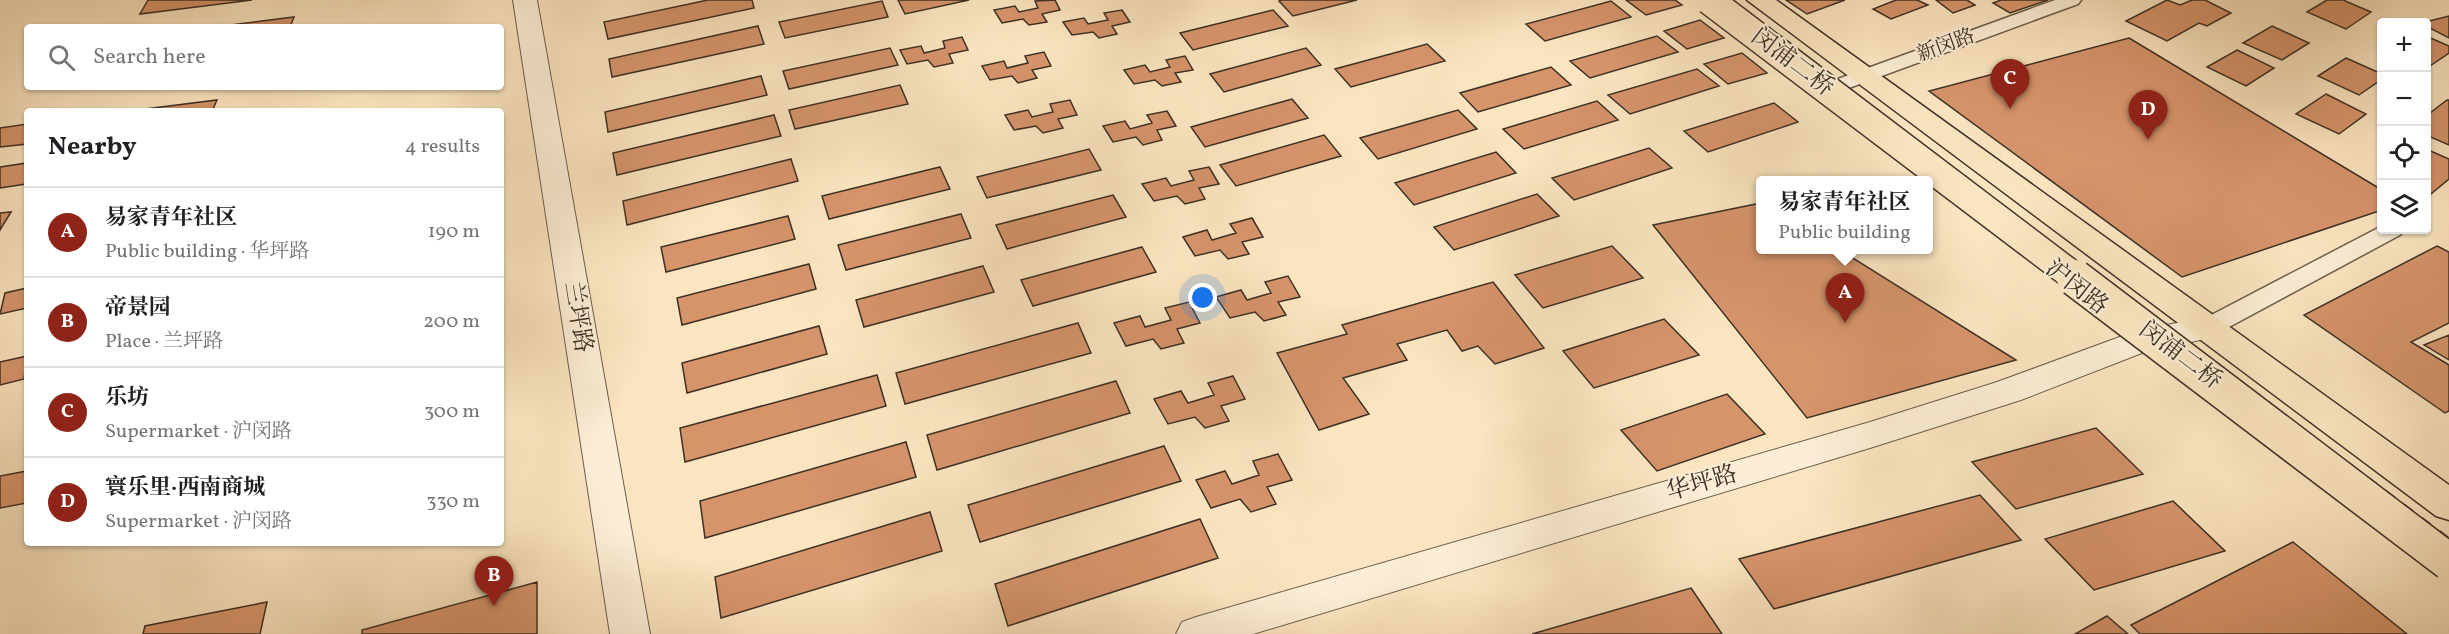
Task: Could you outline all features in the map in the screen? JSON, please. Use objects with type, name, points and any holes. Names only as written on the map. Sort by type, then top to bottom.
[{"type":"main road","name":"沪闵路","points":[[1702,0],[1929,176]]},
{"type":"main road","name":"闵浦二桥","points":[[1709,0],[2449,562]]},
{"type":"main road","name":"闵浦二桥","points":[[1739,0],[2449,533]]},
{"type":"main road","name":"沪闵路","points":[[1760,0],[2449,505]]},
{"type":"main road","name":"沪闵路","points":[[1933,179],[2449,578]]},
{"type":"street","name":"兰坪路","points":[[525,0],[630,634]]},
{"type":"street","name":"新闵路","points":[[1820,92],[2072,0]]},
{"type":"street","points":[[2207,328],[2384,234]]},
{"type":"street","name":"华坪路","points":[[1196,634],[1870,435],[2009,391],[2144,341],[2207,328]]},
{"type":"building","points":[[148,0],[252,0],[140,14]]},
{"type":"building","points":[[708,0],[752,0],[754,8],[608,39],[604,22]]},
{"type":"building","points":[[898,0],[969,0],[905,14]]},
{"type":"building","points":[[1055,0],[1060,10],[1042,14],[1047,22],[1029,25],[1023,19],[1002,23],[994,10],[1015,6],[1019,12],[1038,8],[1035,1]]},
{"type":"building","points":[[1282,0],[1357,0],[1293,16],[1279,1]]},
{"type":"building","points":[[1626,0],[1675,0],[1682,5],[1646,15]]},
{"type":"building","points":[[1786,0],[1845,0],[1807,14]]},
{"type":"building","points":[[1896,0],[1917,0],[1928,5],[1891,19],[1873,9]]},
{"type":"building","points":[[1936,0],[1967,0],[1975,5],[1953,13]]},
{"type":"building","points":[[2001,0],[2048,0],[2010,13],[1993,3]]},
{"type":"building","points":[[2167,0],[2180,5],[2192,0],[2205,0],[2231,13],[2207,26],[2199,23],[2167,41],[2126,21]]},
{"type":"building","points":[[2327,0],[2343,0],[2371,12],[2346,29],[2307,12]]},
{"type":"building","points":[[882,1],[888,17],[785,38],[779,22]]},
{"type":"building","points":[[1611,1],[1631,17],[1545,41],[1526,24]]},
{"type":"building","points":[[1122,10],[1130,22],[1112,26],[1117,34],[1099,38],[1093,32],[1072,35],[1063,22],[1084,18],[1088,24],[1108,20],[1104,13]]},
{"type":"building","points":[[1273,10],[1288,26],[1193,50],[1180,33]]},
{"type":"building","points":[[2449,16],[2449,38],[2431,29],[2431,20]]},
{"type":"building","points":[[294,17],[291,24],[239,24]]},
{"type":"building","points":[[1700,20],[1724,38],[1687,49],[1664,31]]},
{"type":"building","points":[[758,26],[764,44],[612,77],[609,59]]},
{"type":"building","points":[[2272,26],[2309,43],[2282,60],[2243,43]]},
{"type":"building","points":[[1657,36],[1678,52],[1590,78],[1570,61]]},
{"type":"building","points":[[962,37],[968,50],[949,54],[953,63],[934,67],[928,60],[907,64],[900,50],[921,46],[924,53],[945,48],[943,41]]},
{"type":"building","points":[[2129,38],[2377,187],[2377,212],[2182,277],[1929,91]]},
{"type":"building","points":[[2431,38],[2449,46],[2449,53],[2431,65]]},
{"type":"building","points":[[1427,44],[1445,61],[1351,87],[1335,69]]},
{"type":"building","points":[[890,48],[898,65],[789,89],[783,71]]},
{"type":"building","points":[[1306,48],[1321,65],[1224,92],[1210,74]]},
{"type":"building","points":[[2237,50],[2274,68],[2246,86],[2207,67]]},
{"type":"building","points":[[1044,52],[1051,66],[1032,70],[1037,78],[1018,83],[1012,76],[990,80],[982,66],[1004,61],[1007,68],[1028,63],[1025,56]]},
{"type":"building","points":[[1742,53],[1767,73],[1728,84],[1704,64]]},
{"type":"building","points":[[1185,56],[1193,70],[1175,73],[1181,82],[1162,86],[1155,80],[1134,84],[1124,70],[1145,65],[1150,72],[1170,67],[1166,60]]},
{"type":"building","points":[[2346,58],[2377,72],[2377,82],[2359,95],[2318,76]]},
{"type":"building","points":[[1551,67],[1571,85],[1478,112],[1460,93]]},
{"type":"building","points":[[1697,69],[1719,86],[1630,114],[1608,95]]},
{"type":"building","points":[[761,76],[767,95],[608,132],[605,112]]},
{"type":"building","points":[[900,85],[908,104],[795,129],[789,110]]},
{"type":"building","points":[[2326,94],[2366,114],[2339,134],[2296,114]]},
{"type":"building","points":[[1292,99],[1308,118],[1205,147],[1191,127]]},
{"type":"building","points":[[217,100],[213,108],[153,108]]},
{"type":"building","points":[[1070,100],[1077,115],[1058,119],[1063,128],[1043,133],[1036,126],[1014,130],[1005,115],[1028,110],[1032,117],[1053,112],[1050,104]]},
{"type":"building","points":[[2449,100],[2449,145],[2431,137],[2431,112]]},
{"type":"building","points":[[1597,101],[1618,120],[1524,149],[1503,129]]},
{"type":"building","points":[[1774,103],[1798,122],[1708,152],[1684,131]]},
{"type":"building","points":[[1458,110],[1477,129],[1378,159],[1360,138]]},
{"type":"building","points":[[1167,111],[1176,126],[1157,130],[1162,140],[1143,145],[1136,137],[1113,142],[1103,126],[1125,121],[1130,129],[1152,123],[1147,115]]},
{"type":"building","points":[[774,115],[781,136],[617,175],[613,153]]},
{"type":"building","points":[[24,124],[24,144],[0,147],[0,128]]},
{"type":"building","points":[[1324,135],[1341,156],[1236,186],[1220,165]]},
{"type":"building","points":[[1649,148],[1672,168],[1574,200],[1552,178]]},
{"type":"building","points":[[1089,149],[1101,170],[987,198],[977,177]]},
{"type":"building","points":[[2431,151],[2449,159],[2449,179],[2431,194]]},
{"type":"building","points":[[1496,152],[1516,173],[1414,205],[1395,183]]},
{"type":"building","points":[[791,159],[798,181],[627,225],[623,201]]},
{"type":"building","points":[[24,163],[24,184],[0,188],[0,167]]},
{"type":"building","points":[[940,167],[950,189],[829,219],[822,196]]},
{"type":"building","points":[[1209,167],[1219,184],[1199,188],[1205,199],[1185,204],[1177,196],[1154,201],[1142,184],[1166,178],[1171,186],[1194,180],[1189,171]]},
{"type":"building","points":[[1537,194],[1559,216],[1454,250],[1434,227]]},
{"type":"building","points":[[1113,195],[1126,217],[1007,249],[996,225]]},
{"type":"building","points":[[1756,204],[1756,254],[1846,254],[2016,360],[1807,418],[1653,225]]},
{"type":"building","points":[[11,212],[0,230],[0,213]]},
{"type":"building","points":[[961,214],[971,238],[846,270],[838,245]]},
{"type":"building","points":[[788,216],[795,239],[666,272],[661,247]]},
{"type":"building","points":[[1252,218],[1263,237],[1242,242],[1249,254],[1228,259],[1220,250],[1195,256],[1183,237],[1207,230],[1212,240],[1236,233],[1230,224]]},
{"type":"building","points":[[1612,246],[1643,278],[1543,308],[1515,275]]},
{"type":"building","points":[[2437,246],[2449,252],[2449,323],[2411,342],[2449,365],[2449,411],[2445,413],[2304,315]]},
{"type":"building","points":[[1142,247],[1156,272],[1033,306],[1021,280]]},
{"type":"building","points":[[809,264],[816,289],[682,325],[677,298]]},
{"type":"building","points":[[983,266],[994,292],[864,327],[856,300]]},
{"type":"building","points":[[1288,276],[1300,297],[1278,302],[1286,315],[1264,321],[1255,312],[1230,318],[1216,297],[1241,290],[1247,300],[1271,293],[1265,282]]},
{"type":"building","points":[[1493,282],[1544,348],[1495,364],[1478,346],[1462,351],[1447,330],[1397,344],[1407,360],[1343,378],[1369,414],[1319,430],[1277,353],[1347,334],[1342,325]]},
{"type":"building","points":[[24,289],[24,309],[0,314],[5,293]]},
{"type":"building","points":[[1189,302],[1200,323],[1177,329],[1184,343],[1161,349],[1153,339],[1126,346],[1114,323],[1140,316],[1145,327],[1171,320],[1165,308]]},
{"type":"building","points":[[1664,319],[1699,355],[1594,388],[1563,351]]},
{"type":"building","points":[[1078,323],[1091,353],[905,404],[896,373]]},
{"type":"building","points":[[819,326],[827,354],[687,393],[682,363]]},
{"type":"building","points":[[2449,335],[2449,360],[2424,345]]},
{"type":"building","points":[[24,357],[24,379],[0,385],[0,362]]},
{"type":"building","points":[[877,375],[886,406],[685,462],[680,428]]},
{"type":"building","points":[[1233,376],[1245,399],[1221,406],[1229,421],[1205,428],[1195,417],[1168,424],[1154,399],[1181,391],[1188,403],[1214,395],[1208,383]]},
{"type":"building","points":[[1116,381],[1130,413],[937,470],[927,435]]},
{"type":"building","points":[[1727,394],[1765,434],[1657,471],[1621,430]]},
{"type":"building","points":[[2096,428],[2143,474],[2016,509],[1972,462]]},
{"type":"building","points":[[906,442],[916,477],[705,538],[700,501]]},
{"type":"building","points":[[1164,446],[1181,481],[980,542],[968,505]]},
{"type":"building","points":[[1278,454],[1292,480],[1267,487],[1276,504],[1251,512],[1240,499],[1211,508],[1196,480],[1225,471],[1232,484],[1259,475],[1253,461]]},
{"type":"building","points":[[24,472],[24,504],[0,508],[0,476]]},
{"type":"building","points":[[1980,495],[2021,540],[1774,609],[1739,559]]},
{"type":"building","points":[[2173,501],[2225,551],[2094,590],[2045,539]]},
{"type":"building","points":[[930,512],[942,551],[721,618],[715,577]]},
{"type":"building","points":[[1200,519],[1218,558],[1008,626],[995,584]]},
{"type":"building","points":[[2293,542],[2407,634],[2140,634],[2131,625]]},
{"type":"building","points":[[537,582],[537,634],[362,634],[362,630]]},
{"type":"building","points":[[1691,588],[1722,634],[1532,634]]},
{"type":"building","points":[[267,602],[260,634],[143,634],[145,626]]},
{"type":"building","points":[[2107,616],[2128,634],[2075,634]]},
{"type":"railway","points":[[1717,0],[2087,279]]},
{"type":"railway","points":[[2085,278],[2449,553]]},
{"type":"railway","points":[[2139,308],[2449,540]]},
{"type":"place","name":"乐坊","points":[[2010,109]]},
{"type":"place","name":"寰乐里·西南商城","points":[[2148,140]]},
{"type":"place","name":"易家青年社区","points":[[1845,323]]},
{"type":"place","name":"帝景园","points":[[494,606]]}]
